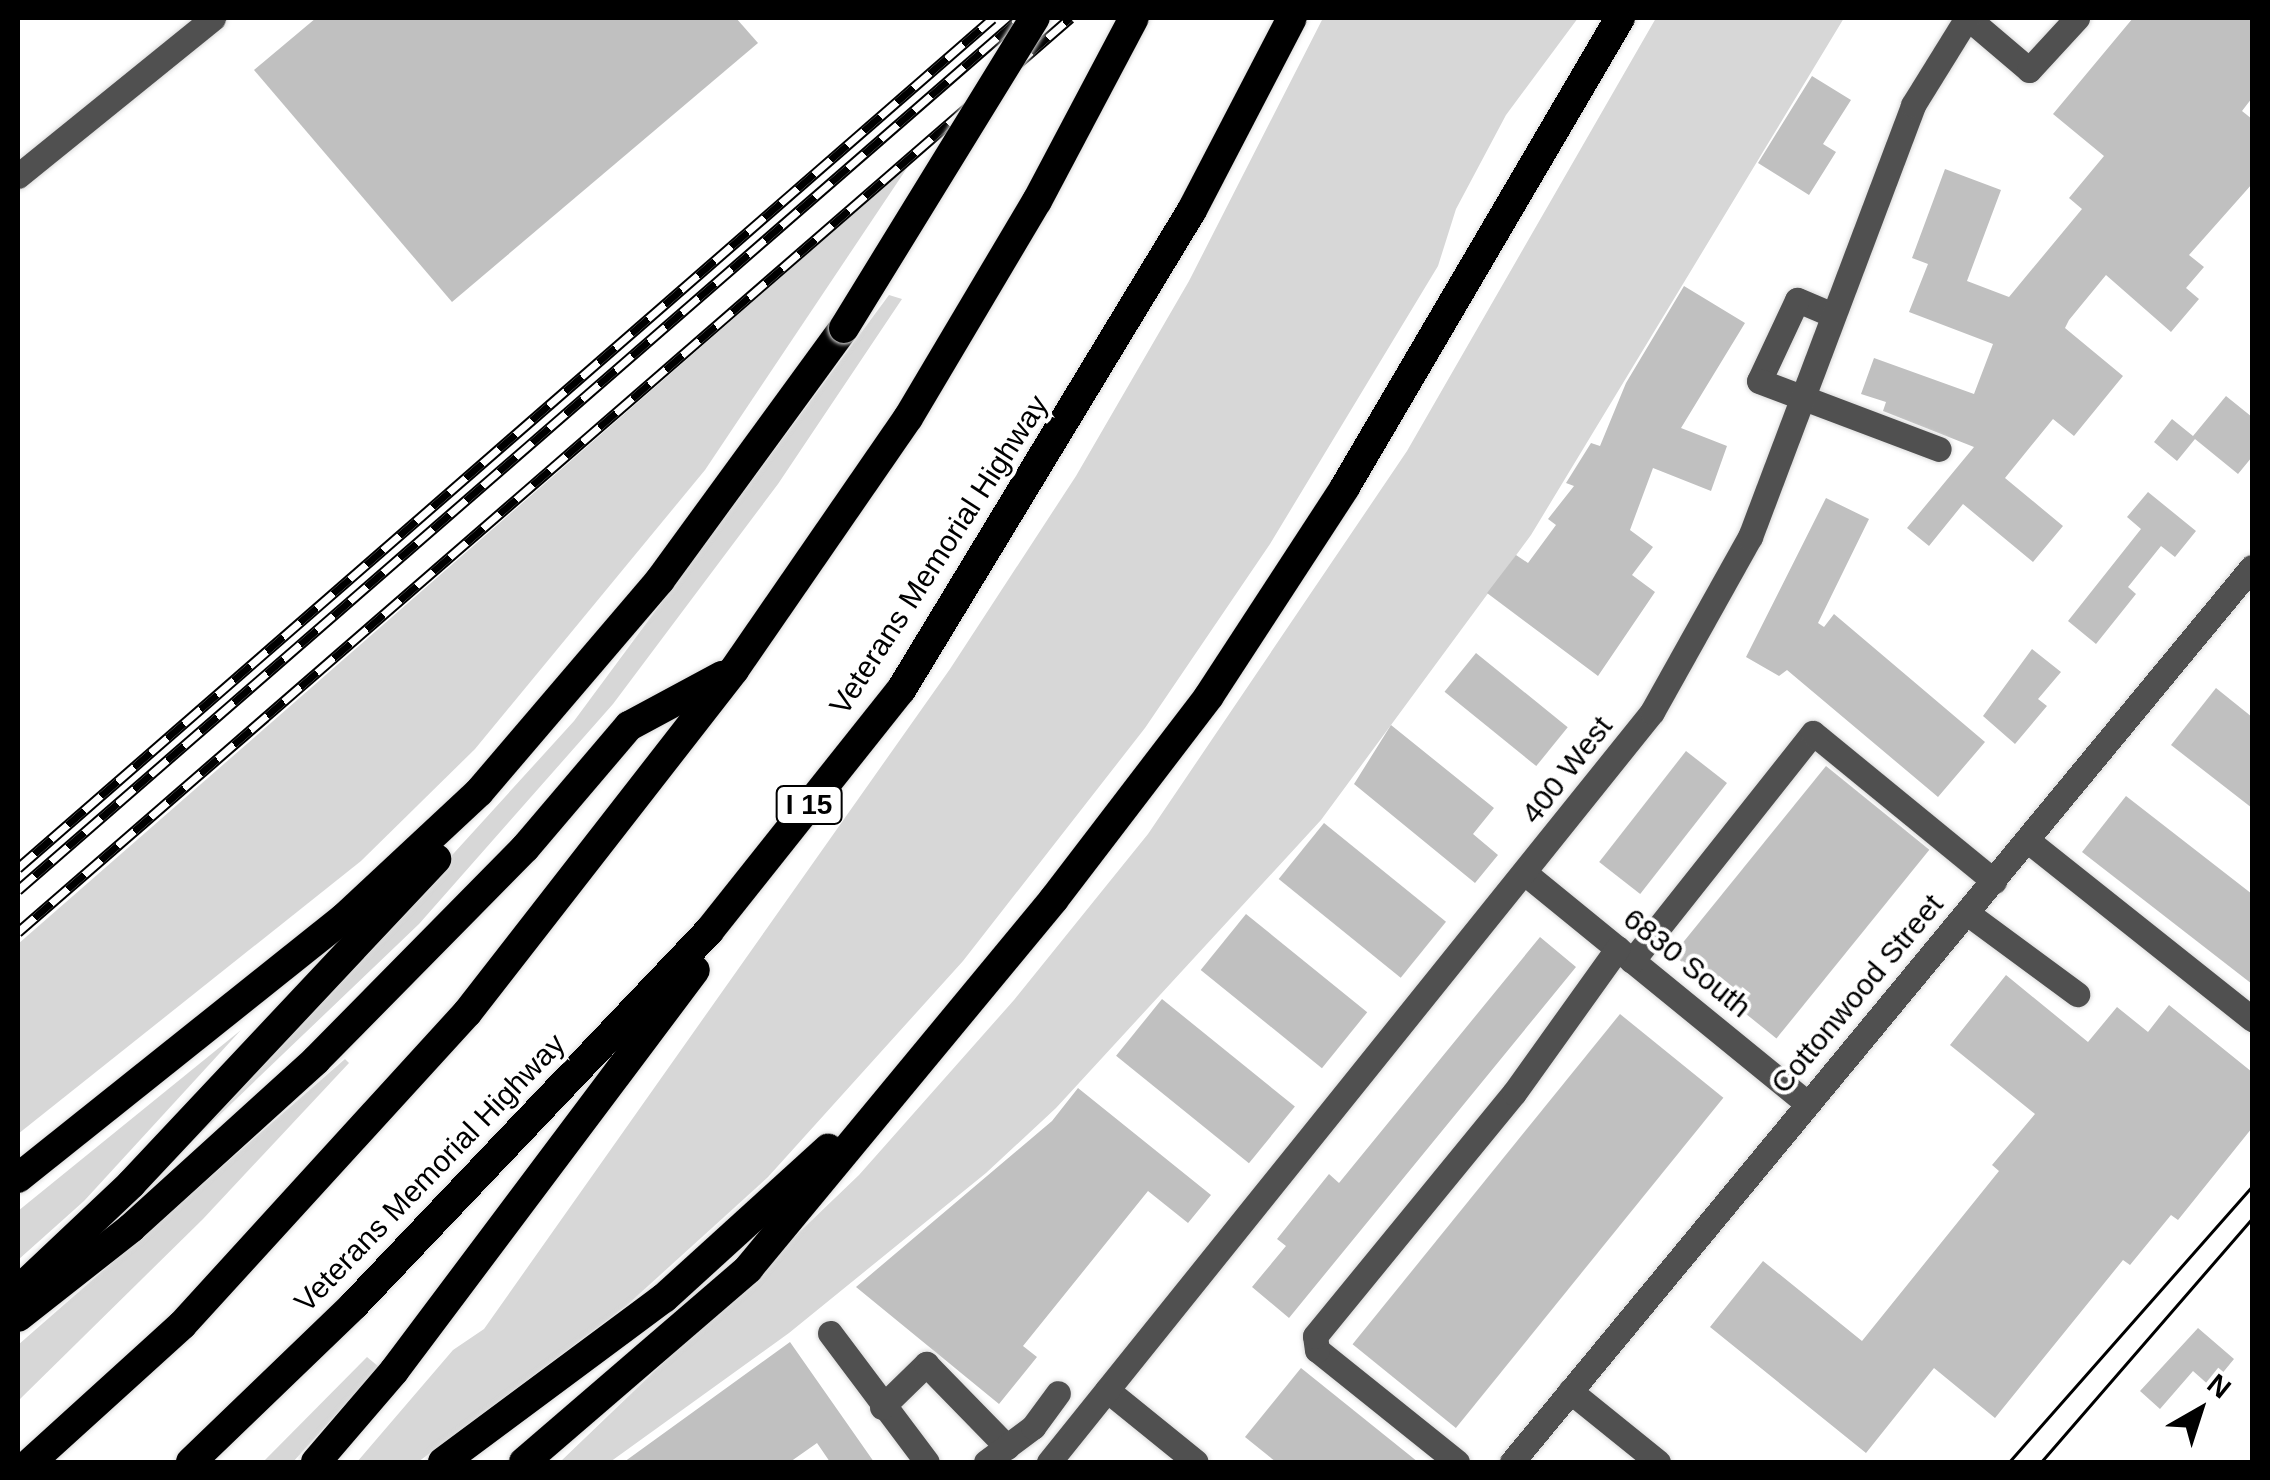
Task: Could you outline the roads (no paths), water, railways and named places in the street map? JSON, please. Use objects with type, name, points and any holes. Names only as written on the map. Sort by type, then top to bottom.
[{"type":"highway","points":[[18,1291],[131,1184],[414,884],[660,580],[844,328],[1035,18]]},
{"type":"highway","points":[[31,1462],[182,1325],[467,1013],[734,670],[908,418],[1134,18]]},
{"type":"highway","points":[[524,1462],[748,1269],[917,1067],[1209,696],[1345,488],[1620,18]]},
{"type":"highway","name":"Veterans Memorial Highway","points":[[191,1462],[354,1305],[709,931],[901,690],[1042,468],[1288,28]]},
{"type":"highway","points":[[18,1317],[131,1228],[316,1060],[525,848],[629,726],[734,670]]},
{"type":"highway","points":[[316,1462],[548,1170],[901,690]]},
{"type":"highway","points":[[18,1178],[346,916],[444,827],[543,723]]},
{"type":"highway","points":[[443,1462],[664,1298],[917,1067]]},
{"type":"street","points":[[22,163],[214,18]]},
{"type":"street","points":[[1968,18],[2029,70],[2076,18]]},
{"type":"street","name":"400 West","points":[[1049,1462],[1623,753],[1690,649],[1750,537],[1913,105],[1968,18]]},
{"type":"street","points":[[1833,315],[1797,300],[1758,381],[1804,394],[1939,449]]},
{"type":"street","name":"Cottonwood Street","points":[[1512,1462],[2252,567]]},
{"type":"street","points":[[1457,1462],[1316,1350],[1316,1336],[1625,955],[1813,734],[1994,881]]},
{"type":"street","points":[[2028,840],[2252,1019]]},
{"type":"street","name":"6830 South","points":[[1526,874],[1808,1103]]},
{"type":"street","points":[[1967,913],[2077,994]]},
{"type":"street","points":[[830,1333],[927,1462]]},
{"type":"street","points":[[882,1406],[926,1364],[1007,1447]]},
{"type":"street","points":[[1107,1390],[1196,1462]]},
{"type":"street","points":[[1570,1392],[1658,1462]]},
{"type":"street","points":[[986,1462],[1033,1428],[1058,1393]]},
{"type":"tram line","points":[[2009,1462],[2252,1186]]},
{"type":"tram line","points":[[2041,1462],[2252,1218]]},
{"type":"railway","points":[[18,868],[993,18]]},
{"type":"railway","points":[[18,890],[1020,18]]},
{"type":"railway","points":[[18,932],[1070,18]]}]
